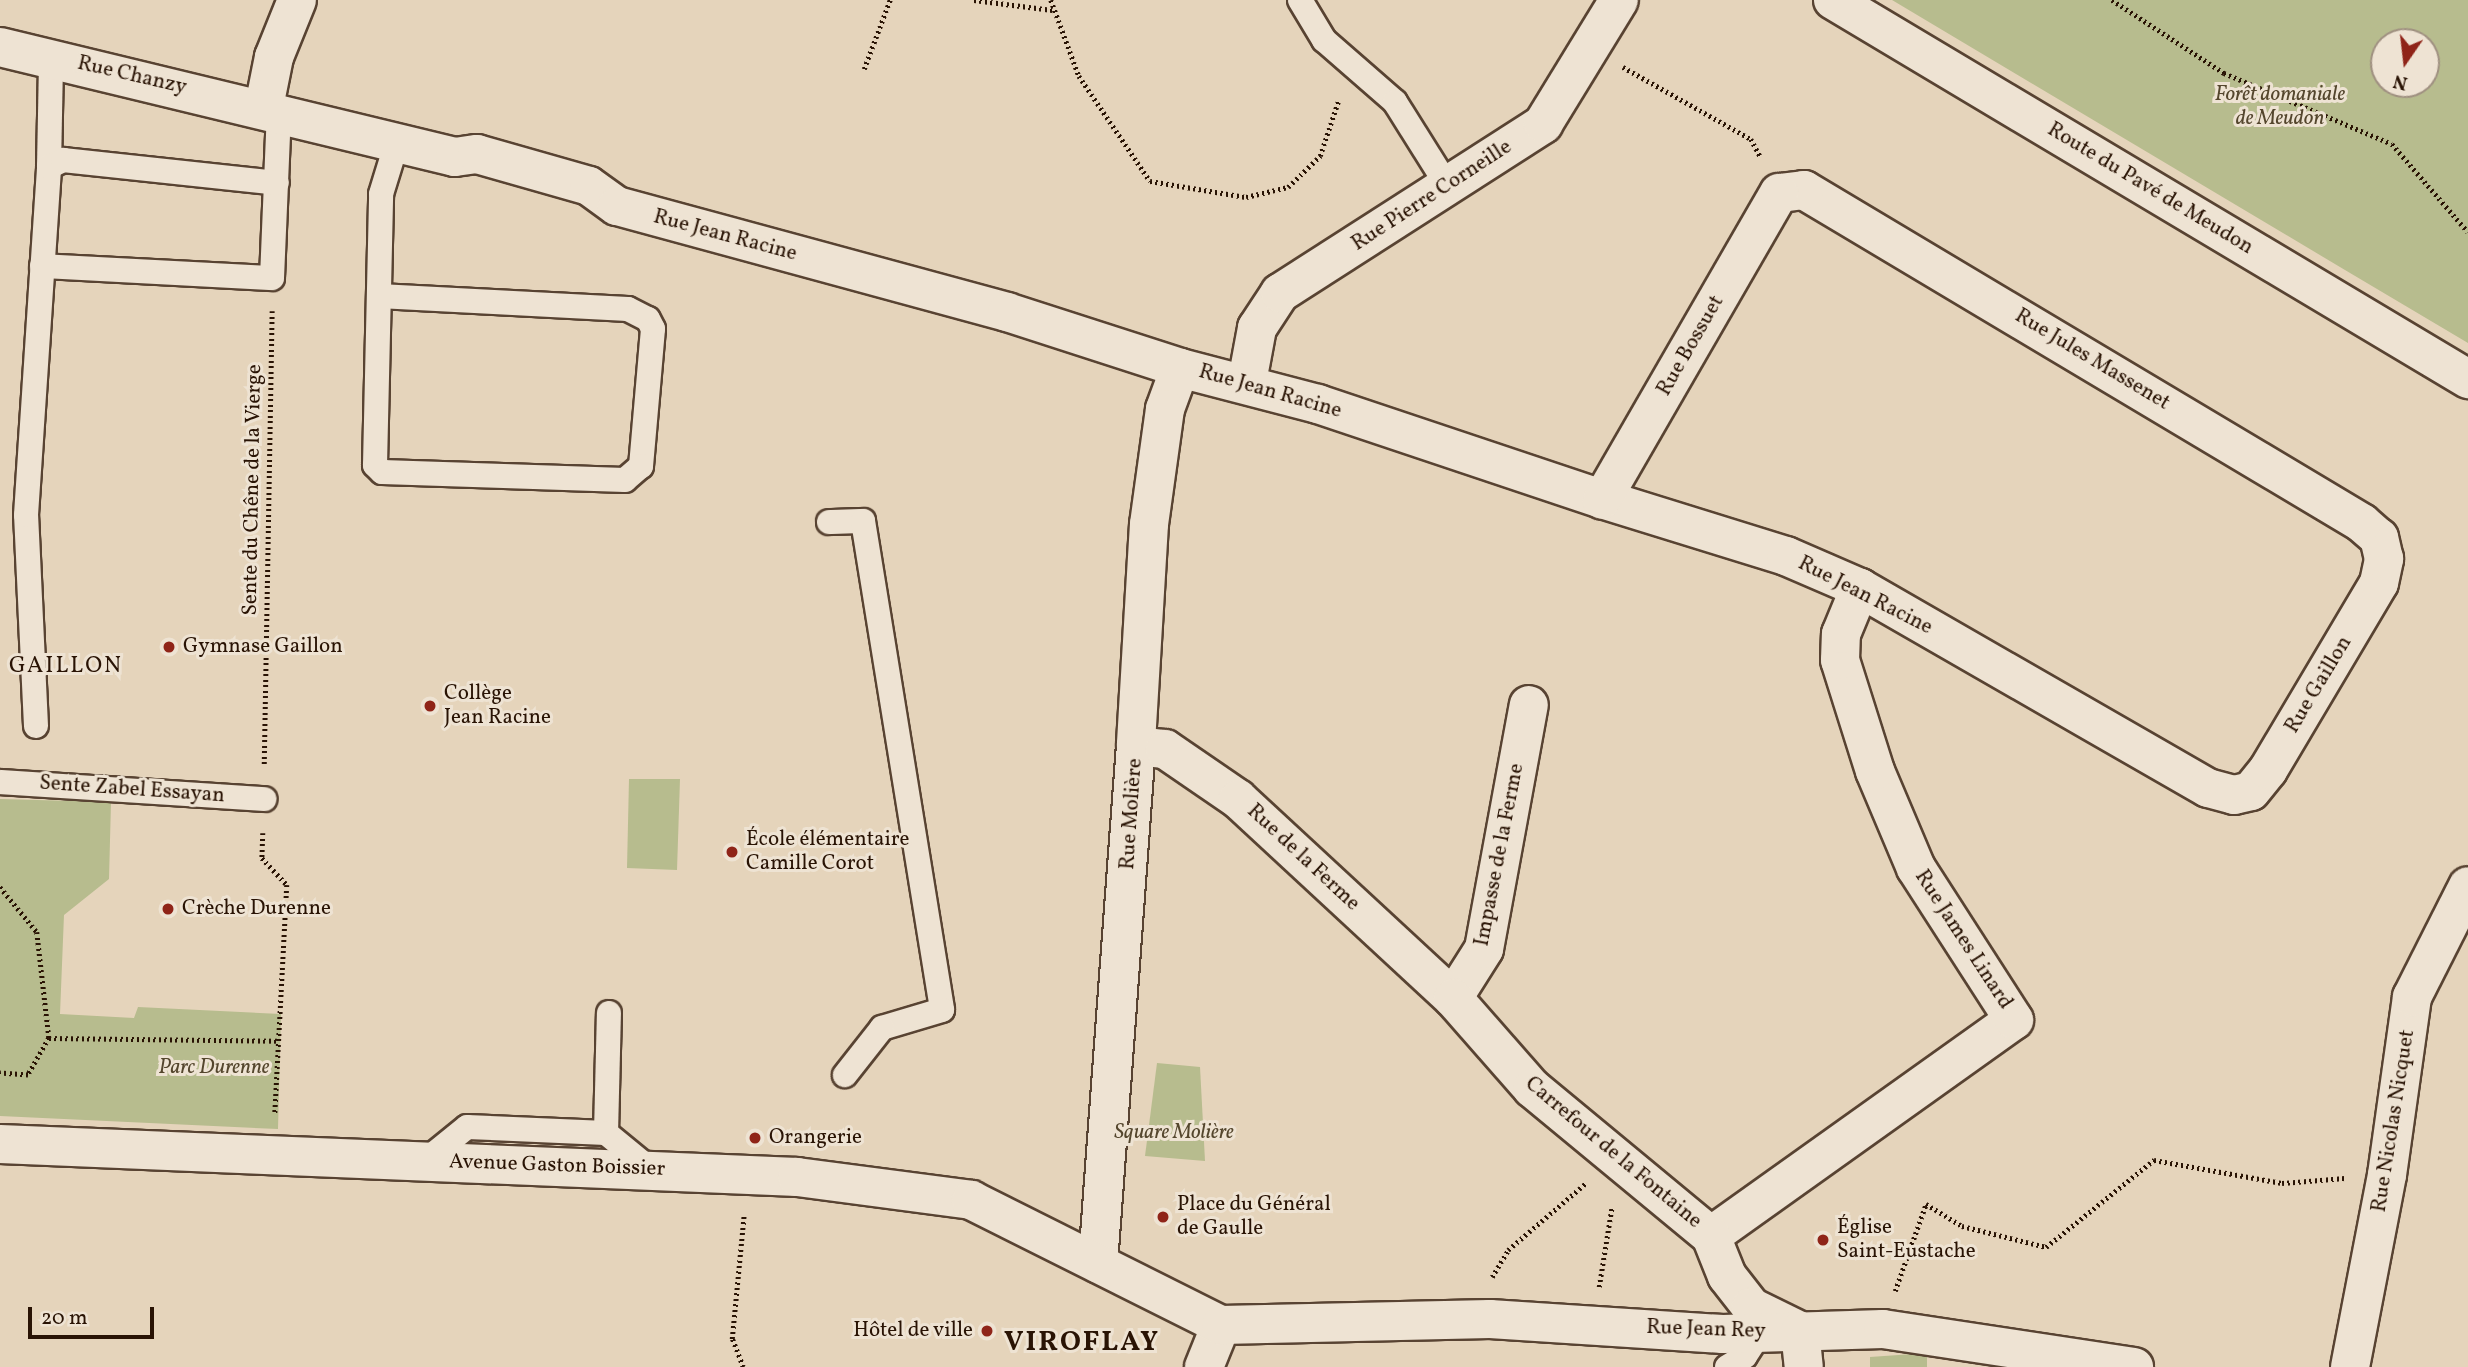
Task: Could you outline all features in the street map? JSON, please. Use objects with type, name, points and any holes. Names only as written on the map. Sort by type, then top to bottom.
[{"type":"street","points":[[272,109],[274,57],[297,0]]},
{"type":"street","name":"Rue Pierre Corneille","points":[[1247,382],[1257,328],[1280,293],[1543,124],[1619,0]]},
{"type":"street","name":"Route du Pavé de Meudon","points":[[1833,0],[2468,379]]},
{"type":"street","name":"Rue Chanzy","points":[[0,47],[272,109]]},
{"type":"street","name":"Rue Jean Racine","points":[[272,109],[455,158],[477,154],[589,186],[617,206],[1007,312],[1180,368],[1247,382],[1602,499],[1786,556],[1860,588],[2208,788],[2234,795]]},
{"type":"street","name":"Rue Jules Massenet","points":[[1779,192],[1804,190],[1830,203],[2351,515],[2379,538],[2384,559]]},
{"type":"street","name":"Rue Bossuet","points":[[1602,499],[1779,192]]},
{"type":"street","name":"Rue Molière","points":[[1098,1263],[1136,746],[1149,524],[1165,409],[1180,368]]},
{"type":"street","name":"Rue Gaillon","points":[[2234,795],[2251,791],[2268,770],[2379,583],[2384,559]]},
{"type":"street","name":"Rue James Linard","points":[[1711,1236],[2014,1020],[1916,868],[1875,771],[1840,660],[1841,635],[1860,588]]},
{"type":"street","name":"Impasse de la Ferme","points":[[1453,998],[1484,949],[1529,705]]},
{"type":"street","name":"Rue de la Ferme","points":[[1136,746],[1165,749],[1238,799],[1453,998]]},
{"type":"street","name":"Rue Nicolas Nicquet","points":[[2350,1367],[2388,1175],[2412,997],[2468,886]]},
{"type":"street","name":"Carrefour de la Fontaine","points":[[1453,998],[1532,1088],[1711,1236],[1727,1276],[1751,1307],[1802,1349]]},
{"type":"street","name":"Avenue Gaston Boissier","points":[[0,1144],[651,1170],[838,1181],[971,1200],[1098,1263]]},
{"type":"street","points":[[1098,1263],[1221,1325],[1203,1367]]},
{"type":"street","name":"Rue Jean Rey","points":[[1221,1325],[1276,1328],[1466,1320],[1593,1325],[1759,1333],[1802,1349],[1883,1329],[2134,1367]]},
{"type":"lane","points":[[1300,0],[1324,40],[1395,102],[1447,186]]},
{"type":"lane","points":[[36,726],[26,515],[50,167],[51,58]]},
{"type":"lane","points":[[42,266],[272,278],[277,183],[272,109]]},
{"type":"lane","points":[[379,296],[628,309],[648,319],[653,330],[641,466],[625,480],[382,472],[375,465],[381,194],[397,142]]},
{"type":"lane","points":[[50,167],[63,160],[277,183]]},
{"type":"lane","points":[[829,522],[863,521],[942,1010],[882,1028],[845,1075]]},
{"type":"lane","name":"Sente Zabel Essayan","points":[[0,782],[264,799]]},
{"type":"lane","points":[[606,1133],[609,1013]]},
{"type":"lane","points":[[425,1161],[467,1127],[606,1133],[651,1170]]},
{"type":"lane","points":[[1727,1367],[1745,1356],[1759,1333]]},
{"type":"path","points":[[864,69],[890,0]]},
{"type":"path","points":[[974,0],[1052,10]]},
{"type":"path","points":[[1051,0],[1052,10],[1079,76],[1150,181],[1246,197],[1288,187],[1320,156],[1328,118],[1358,69]]},
{"type":"path","points":[[2112,0],[2224,72],[2392,144],[2468,232]]},
{"type":"path","points":[[1590,47],[1751,139]]},
{"type":"path","name":"Sente du Chêne de la Vierge","points":[[272,278],[262,858],[287,885],[272,1154]]},
{"type":"path","points":[[0,887],[37,932],[49,1038],[28,1076],[0,1073]]},
{"type":"path","points":[[49,1038],[280,1041]]},
{"type":"path","points":[[1466,1320],[1508,1250],[1615,1157]]},
{"type":"path","points":[[1593,1325],[1615,1157]]},
{"type":"path","points":[[1912,1236],[1926,1204],[1962,1226],[2046,1247],[2154,1160],[2282,1183],[2388,1175]]},
{"type":"path","points":[[704,1173],[745,1209],[732,1339],[743,1367]]},
{"type":"green space","name":"Forêt domaniale de Meudon","points":[[1892,0],[2468,0],[2468,343]]},
{"type":"green space","points":[[629,779],[680,779],[677,870],[627,868]]},
{"type":"green space","name":"Parc Durenne","points":[[0,799],[111,802],[109,879],[64,915],[60,1014],[134,1018],[138,1007],[281,1014],[278,1129],[0,1116]]},
{"type":"green space","name":"Square Molière","points":[[1157,1063],[1200,1067],[1205,1161],[1145,1156]]},
{"type":"green space","points":[[1927,1353],[1927,1367],[1870,1367],[1870,1357]]},
{"type":"place","name":"Gymnase Gaillon","points":[[169,647]]},
{"type":"place","name":"Collège Jean Racine","points":[[430,706]]},
{"type":"place","name":"École élémentaire Camille Corot","points":[[732,852]]},
{"type":"place","name":"Crèche Durenne","points":[[168,909]]},
{"type":"place","name":"Orangerie","points":[[755,1138]]},
{"type":"place","name":"Place du Général de Gaulle","points":[[1163,1217]]},
{"type":"place","name":"Église Saint-Eustache","points":[[1823,1240]]},
{"type":"place","name":"Hôtel de ville","points":[[987,1331]]},
{"type":"district","name":"GAILLON","points":[[66,666]]},
{"type":"district","name":"VIROFLAY","points":[[1082,1343]]}]
